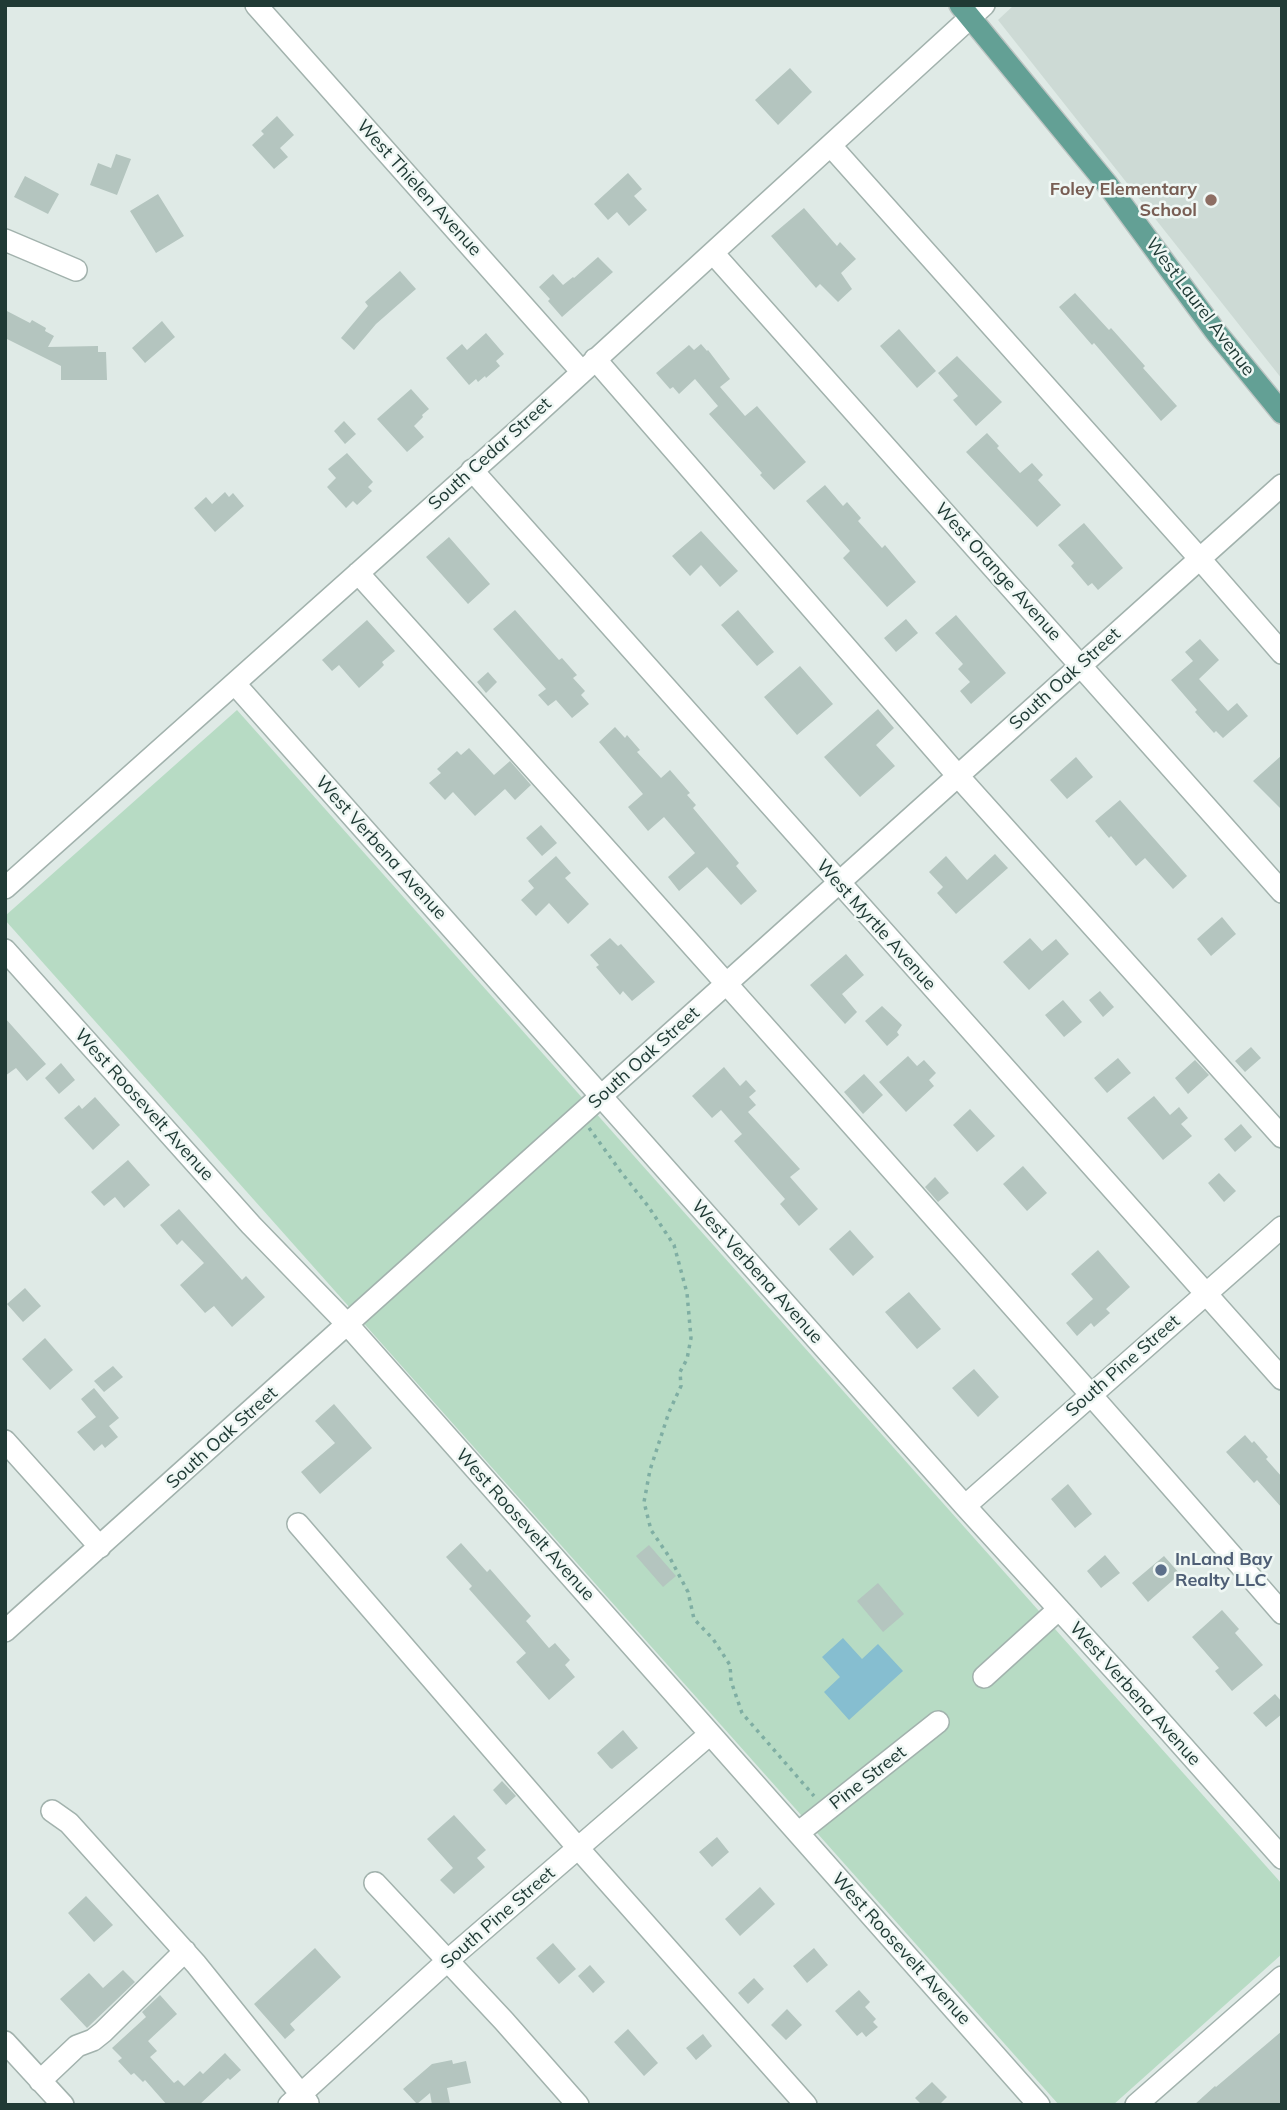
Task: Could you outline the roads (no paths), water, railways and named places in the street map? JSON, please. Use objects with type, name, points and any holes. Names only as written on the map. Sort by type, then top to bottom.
[{"type":"main road","name":"West Laurel Avenue","points":[[972,9],[1107,184],[1215,331],[1282,413]]},
{"type":"street","name":"West Thielen Avenue","points":[[256,5],[589,365],[1282,1137]]},
{"type":"street","name":"South Cedar Street","points":[[5,888],[831,146],[972,9]]},
{"type":"street","points":[[831,146],[1282,653]]},
{"type":"street","points":[[5,240],[76,270]]},
{"type":"street","name":"West Orange Avenue","points":[[713,253],[1282,892]]},
{"type":"street","name":"West Myrtle Avenue","points":[[471,470],[1282,1378]]},
{"type":"street","name":"South Oak Street","points":[[5,1631],[1282,485]]},
{"type":"street","points":[[358,573],[728,983],[1282,1613]]},
{"type":"street","name":"West Verbena Avenue","points":[[235,684],[965,1506],[1282,1858]]},
{"type":"street","name":"West Roosevelt Avenue","points":[[5,950],[251,1225],[348,1325],[1039,2105]]},
{"type":"street","name":"South Pine Street","points":[[965,1506],[1282,1227]]},
{"type":"street","points":[[5,1441],[100,1547]]},
{"type":"street","points":[[298,1524],[578,1848],[806,2105]]},
{"type":"street","points":[[984,1677],[1059,1609]]},
{"type":"street","name":"Pine Street","points":[[798,1833],[938,1722]]},
{"type":"street","name":"South Pine Street","points":[[300,2101],[446,1962],[710,1734]]},
{"type":"street","points":[[52,1811],[76,1830],[185,1951],[300,2101]]},
{"type":"street","points":[[375,1883],[578,2105]]},
{"type":"street","points":[[40,2081],[77,2046],[93,2040],[103,2032],[185,1951]]},
{"type":"street","points":[[1136,2105],[1282,1977]]},
{"type":"street","points":[[5,2042],[63,2105]]},
{"type":"water","points":[[843,1638],[862,1659],[878,1644],[903,1671],[849,1720],[824,1692],[840,1677],[822,1657]]},
{"type":"place","name":"Foley Elementary School","points":[[1211,200]]},
{"type":"place","name":"InLand Bay Realty LLC","points":[[1161,1570]]}]
